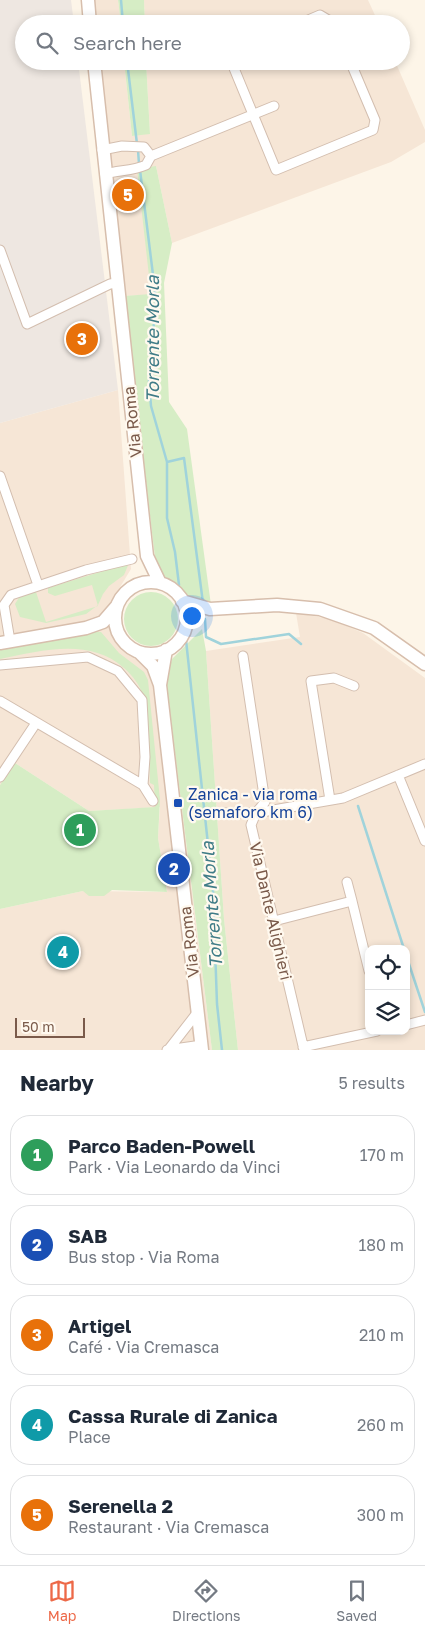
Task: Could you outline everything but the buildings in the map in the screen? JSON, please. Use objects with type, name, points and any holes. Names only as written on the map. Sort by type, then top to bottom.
[{"type":"main road","points":[[88,0],[89,15]]},
{"type":"main road","name":"Via Roma","points":[[95,70],[147,556],[160,583],[169,587],[182,601]]},
{"type":"main road","name":"Via Roma","points":[[86,628],[103,622],[117,606],[121,598],[135,586],[144,568],[147,556]]},
{"type":"main road","points":[[135,586],[152,582],[160,583]]},
{"type":"main road","points":[[182,601],[197,608],[220,609],[277,605],[320,609],[374,628],[425,664]]},
{"type":"main road","points":[[182,601],[186,610],[185,628]]},
{"type":"main road","points":[[5,642],[86,628],[118,633],[115,615],[117,606]]},
{"type":"main road","points":[[139,652],[148,654],[166,650],[174,644],[185,628],[200,616],[220,609]]},
{"type":"main road","name":"Via Roma","points":[[118,633],[123,641],[139,652],[153,666],[160,685],[202,1048]]},
{"type":"main road","name":"Via Roma","points":[[160,685],[166,650]]},
{"type":"street","points":[[235,70],[276,170],[373,130],[375,120],[354,70]]},
{"type":"street","points":[[105,174],[124,168],[136,170],[146,165],[151,156],[274,106]]},
{"type":"street","points":[[102,150],[144,147],[151,156]]},
{"type":"street","points":[[0,250],[28,324],[110,284],[117,285]]},
{"type":"street","points":[[0,476],[38,585]]},
{"type":"street","points":[[5,642],[4,606],[11,595],[38,585],[132,559]]},
{"type":"street","name":"Via Dante Alighieri","points":[[243,656],[265,802],[256,813],[251,825],[304,1048]]},
{"type":"street","points":[[0,665],[88,657],[118,671],[142,700],[145,757],[143,785]]},
{"type":"street","points":[[330,800],[311,681],[334,678],[354,686]]},
{"type":"street","points":[[0,701],[143,785],[153,802]]},
{"type":"street","points":[[0,777],[36,723]]},
{"type":"street","points":[[223,813],[256,813],[343,798],[425,764]]},
{"type":"street","points":[[398,775],[425,841]]},
{"type":"street","points":[[347,882],[365,955]]},
{"type":"street","points":[[274,921],[352,901]]},
{"type":"street","points":[[168,1050],[197,1013]]},
{"type":"street","points":[[410,1023],[425,1020]]},
{"type":"street","points":[[304,1048],[365,1034]]},
{"type":"street","points":[[168,1050],[202,1048]]},
{"type":"shaded area","points":[[0,0],[71,0],[73,15],[15,15],[15,70],[79,70],[118,390],[0,423]]},
{"type":"shaded area","points":[[93,0],[118,0],[120,15],[95,15]]},
{"type":"shaded area","points":[[144,0],[368,0],[375,15],[145,15]]},
{"type":"shaded area","points":[[100,70],[125,70],[132,136],[150,133],[146,70],[399,70],[425,130],[425,142],[391,162],[172,243],[156,166],[151,295],[124,296]]},
{"type":"shaded area","points":[[118,390],[131,569],[100,620],[166,680],[212,1050],[0,1050],[0,909],[83,891],[167,892],[158,838],[160,807],[89,811],[15,763],[0,785],[0,423]]},
{"type":"shaded area","points":[[296,613],[330,619],[363,633],[425,678],[425,1050],[238,1050],[224,919],[206,651],[300,637]]},
{"type":"green space","points":[[118,0],[144,0],[145,15],[120,15]]},
{"type":"green space","points":[[125,70],[146,70],[150,134],[132,136]]},
{"type":"green space","points":[[156,166],[172,243],[164,283],[169,402],[187,429],[211,605],[196,607],[169,584],[156,566],[124,296],[151,294],[137,169]]},
{"type":"green space","points":[[129,563],[124,575],[109,586],[98,605],[92,585],[55,596],[48,593],[48,588]]},
{"type":"green space","points":[[36,592],[46,622],[96,607],[86,614],[46,623],[20,617],[15,604],[20,596]]},
{"type":"green space","points":[[151,592],[161,594],[170,600],[176,609],[178,619],[176,629],[170,638],[161,644],[151,646],[141,644],[132,638],[126,629],[124,619],[126,609],[132,600],[141,594]]},
{"type":"green space","points":[[202,629],[206,651],[224,919],[238,1050],[212,1050],[166,680],[172,659]]},
{"type":"green space","points":[[85,631],[101,632],[119,653],[144,672],[148,680],[160,800],[158,838],[167,892],[112,890],[104,896],[89,896],[83,891],[0,909],[0,785],[15,763],[89,811],[155,807],[154,785],[150,783],[146,707],[140,688],[124,668],[110,658],[96,652],[80,649],[48,650],[0,659],[0,646]]},
{"type":"waterway","name":"Torrente Morla","points":[[121,0],[122,15]]},
{"type":"waterway","name":"Torrente Morla","points":[[128,70],[137,144]]},
{"type":"waterway","name":"Torrente Morla","points":[[138,150],[139,164]]},
{"type":"waterway","name":"Torrente Morla","points":[[140,170],[156,299],[149,381],[151,406],[167,462],[167,518],[175,552],[179,585]]},
{"type":"waterway","points":[[167,462],[184,458],[203,603]]},
{"type":"waterway","points":[[205,619],[206,637],[221,644],[289,634],[301,644]]},
{"type":"waterway","name":"Torrente Morla","points":[[186,640],[213,891],[217,1004],[222,1050]]},
{"type":"waterway","points":[[358,806],[403,945]]},
{"type":"waterway","points":[[410,967],[425,1012]]},
{"type":"place","name":"Serenella 2","points":[[128,195]]},
{"type":"place","name":"Artigel","points":[[82,339]]},
{"type":"place","name":"Zanica - via roma (semaforo km 6)","points":[[178,803]]},
{"type":"place","name":"Parco Baden-Powell","points":[[80,830]]},
{"type":"place","name":"SAB","points":[[174,869]]},
{"type":"place","name":"Cassa Rurale di Zanica","points":[[63,952]]}]
